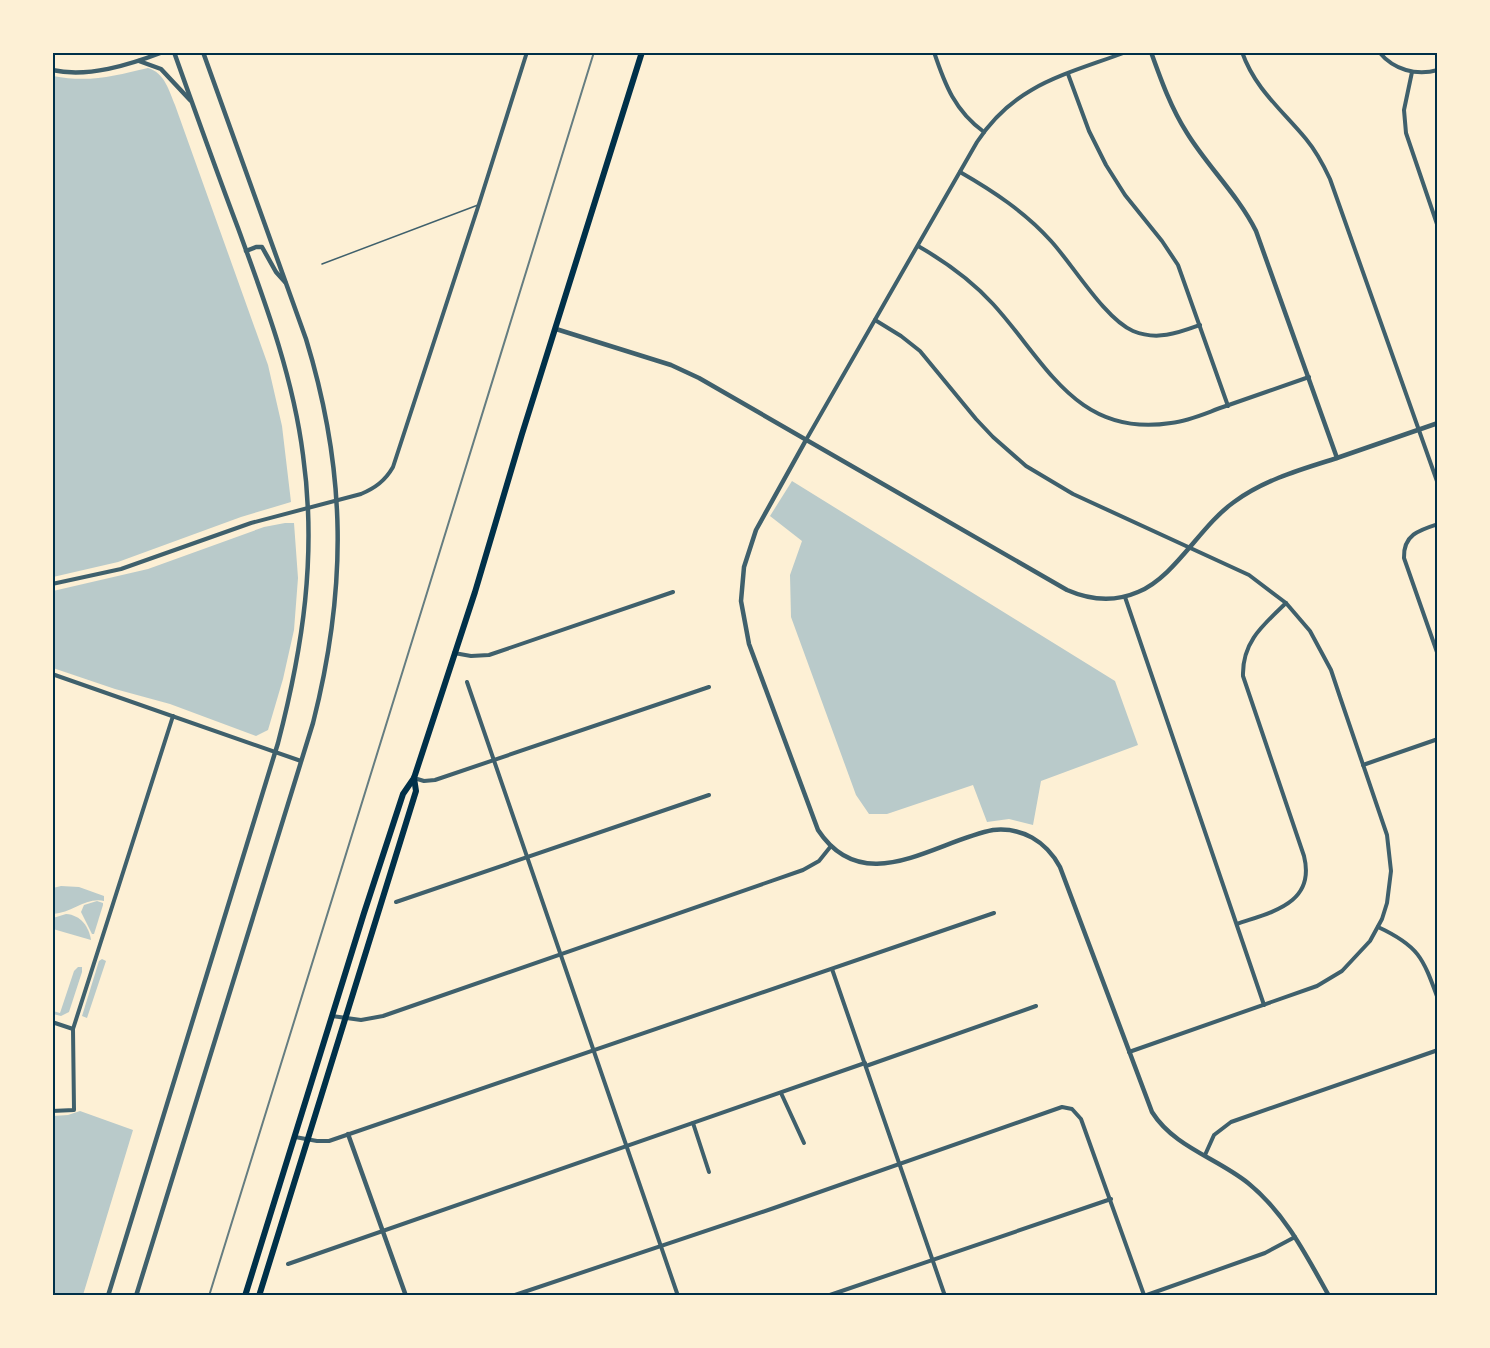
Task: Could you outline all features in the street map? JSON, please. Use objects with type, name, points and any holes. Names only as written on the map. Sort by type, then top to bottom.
[{"type":"main road","points":[[245,1296],[364,913],[403,794],[414,778],[453,653],[475,592],[642,52]]},
{"type":"main road","points":[[260,1296],[416,791],[414,778]]},
{"type":"street","points":[[52,70],[82,73],[139,61],[163,52]]},
{"type":"street","points":[[108,1296],[275,753],[295,676],[304,622],[308,567],[308,508],[303,455],[292,393],[280,348],[174,52]]},
{"type":"street","points":[[136,1296],[302,761],[324,680],[337,583],[337,501],[329,437],[320,391],[306,339],[203,52]]},
{"type":"street","points":[[52,584],[121,569],[251,523],[337,501],[373,489],[387,478],[393,467],[527,52]]},
{"type":"street","points":[[934,52],[954,103],[972,123],[984,132]]},
{"type":"street","points":[[1126,52],[1037,86],[1000,112],[984,132],[756,530],[750,543],[742,578],[741,609],[749,644],[815,824],[831,846],[854,860],[881,864],[899,862],[993,830],[1018,831],[1040,842],[1060,867],[1148,1105],[1157,1120],[1171,1134],[1248,1183],[1275,1209],[1296,1237],[1329,1296]]},
{"type":"street","points":[[1151,52],[1181,124],[1241,204],[1256,231],[1336,458]]},
{"type":"street","points":[[1242,52],[1263,92],[1307,141],[1330,179],[1437,484]]},
{"type":"street","points":[[1380,52],[1392,64],[1412,72],[1437,70]]},
{"type":"street","points":[[139,61],[161,69],[192,101]]},
{"type":"street","points":[[1412,72],[1404,110],[1406,133],[1437,227]]},
{"type":"street","points":[[1068,74],[1089,131],[1106,165],[1125,195],[1173,258],[1183,277],[1228,406]]},
{"type":"street","points":[[960,172],[1002,198],[1039,229],[1110,315],[1125,327],[1141,334],[1155,336],[1175,334],[1200,324]]},
{"type":"street","points":[[918,246],[951,267],[980,291],[995,306],[1058,384],[1072,398],[1095,412],[1125,422],[1161,425],[1186,420],[1309,377]]},
{"type":"street","points":[[246,251],[262,247],[276,272],[287,284]]},
{"type":"street","points":[[875,320],[902,336],[920,351],[993,437],[1026,466],[1073,494],[1249,575],[1286,603],[1310,632],[1331,670],[1387,836],[1391,857],[1390,887],[1378,927],[1364,949],[1342,971],[1317,986],[1128,1052]]},
{"type":"street","points":[[556,329],[683,370],[1067,590],[1095,598],[1125,597],[1156,582],[1214,519],[1249,491],[1276,478],[1437,423]]},
{"type":"street","points":[[1437,524],[1420,529],[1411,535],[1404,551],[1404,558],[1437,655]]},
{"type":"street","points":[[453,653],[471,656],[489,655],[673,592]]},
{"type":"street","points":[[1125,597],[1264,1005]]},
{"type":"street","points":[[1237,924],[1289,903],[1299,894],[1305,876],[1304,856],[1243,676],[1246,653],[1253,636],[1286,603]]},
{"type":"street","points":[[52,675],[302,761]]},
{"type":"street","points":[[467,682],[678,1296]]},
{"type":"street","points":[[414,778],[424,781],[435,780],[709,687]]},
{"type":"street","points":[[52,1111],[74,1110],[73,1029],[173,716]]},
{"type":"street","points":[[1363,765],[1437,739]]},
{"type":"street","points":[[396,902],[709,795]]},
{"type":"street","points":[[333,1016],[361,1020],[383,1016],[804,870],[819,861],[831,846]]},
{"type":"street","points":[[295,1137],[329,1141],[994,913]]},
{"type":"street","points":[[1378,927],[1404,940],[1418,953],[1426,967],[1437,999]]},
{"type":"street","points":[[832,969],[945,1296]]},
{"type":"street","points":[[288,1264],[1036,1006]]},
{"type":"street","points":[[52,1022],[73,1029]]},
{"type":"street","points":[[1205,1155],[1214,1135],[1231,1122],[1437,1050]]},
{"type":"street","points":[[781,1093],[804,1143]]},
{"type":"street","points":[[512,1296],[774,1208],[1058,1107],[1072,1109],[1081,1119],[1144,1295],[1265,1253],[1296,1237]]},
{"type":"street","points":[[693,1123],[709,1172]]},
{"type":"street","points":[[348,1134],[406,1296]]},
{"type":"street","points":[[827,1296],[1111,1199]]},
{"type":"lane","points":[[322,264],[479,204]]},
{"type":"shaded area","points":[[148,68],[159,74],[171,94],[268,365],[282,426],[291,502],[241,517],[118,562],[53,577],[53,76],[90,79]]},
{"type":"shaded area","points":[[792,481],[1115,681],[1138,745],[1041,781],[1033,825],[1009,819],[987,822],[973,785],[887,814],[869,814],[856,795],[791,617],[790,575],[802,541],[770,516]]},
{"type":"shaded area","points":[[294,523],[298,578],[294,630],[268,730],[256,736],[170,704],[115,689],[53,668],[53,591],[148,569],[264,527]]},
{"type":"shaded area","points":[[79,887],[104,896],[104,901],[91,901],[53,914],[53,888]]},
{"type":"shaded area","points":[[97,901],[103,905],[94,934],[92,934],[81,912],[84,905]]},
{"type":"shaded area","points":[[66,914],[80,919],[91,940],[53,929],[53,918]]},
{"type":"shaded area","points":[[102,959],[106,961],[87,1018],[82,1016],[99,961]]},
{"type":"shaded area","points":[[82,967],[82,972],[69,1012],[61,1016],[53,1014],[53,1011],[60,1013],[74,971]]},
{"type":"shaded area","points":[[80,1111],[133,1130],[83,1295],[53,1295],[53,1116]]},
{"type":"railway","points":[[209,1296],[594,52]]}]
